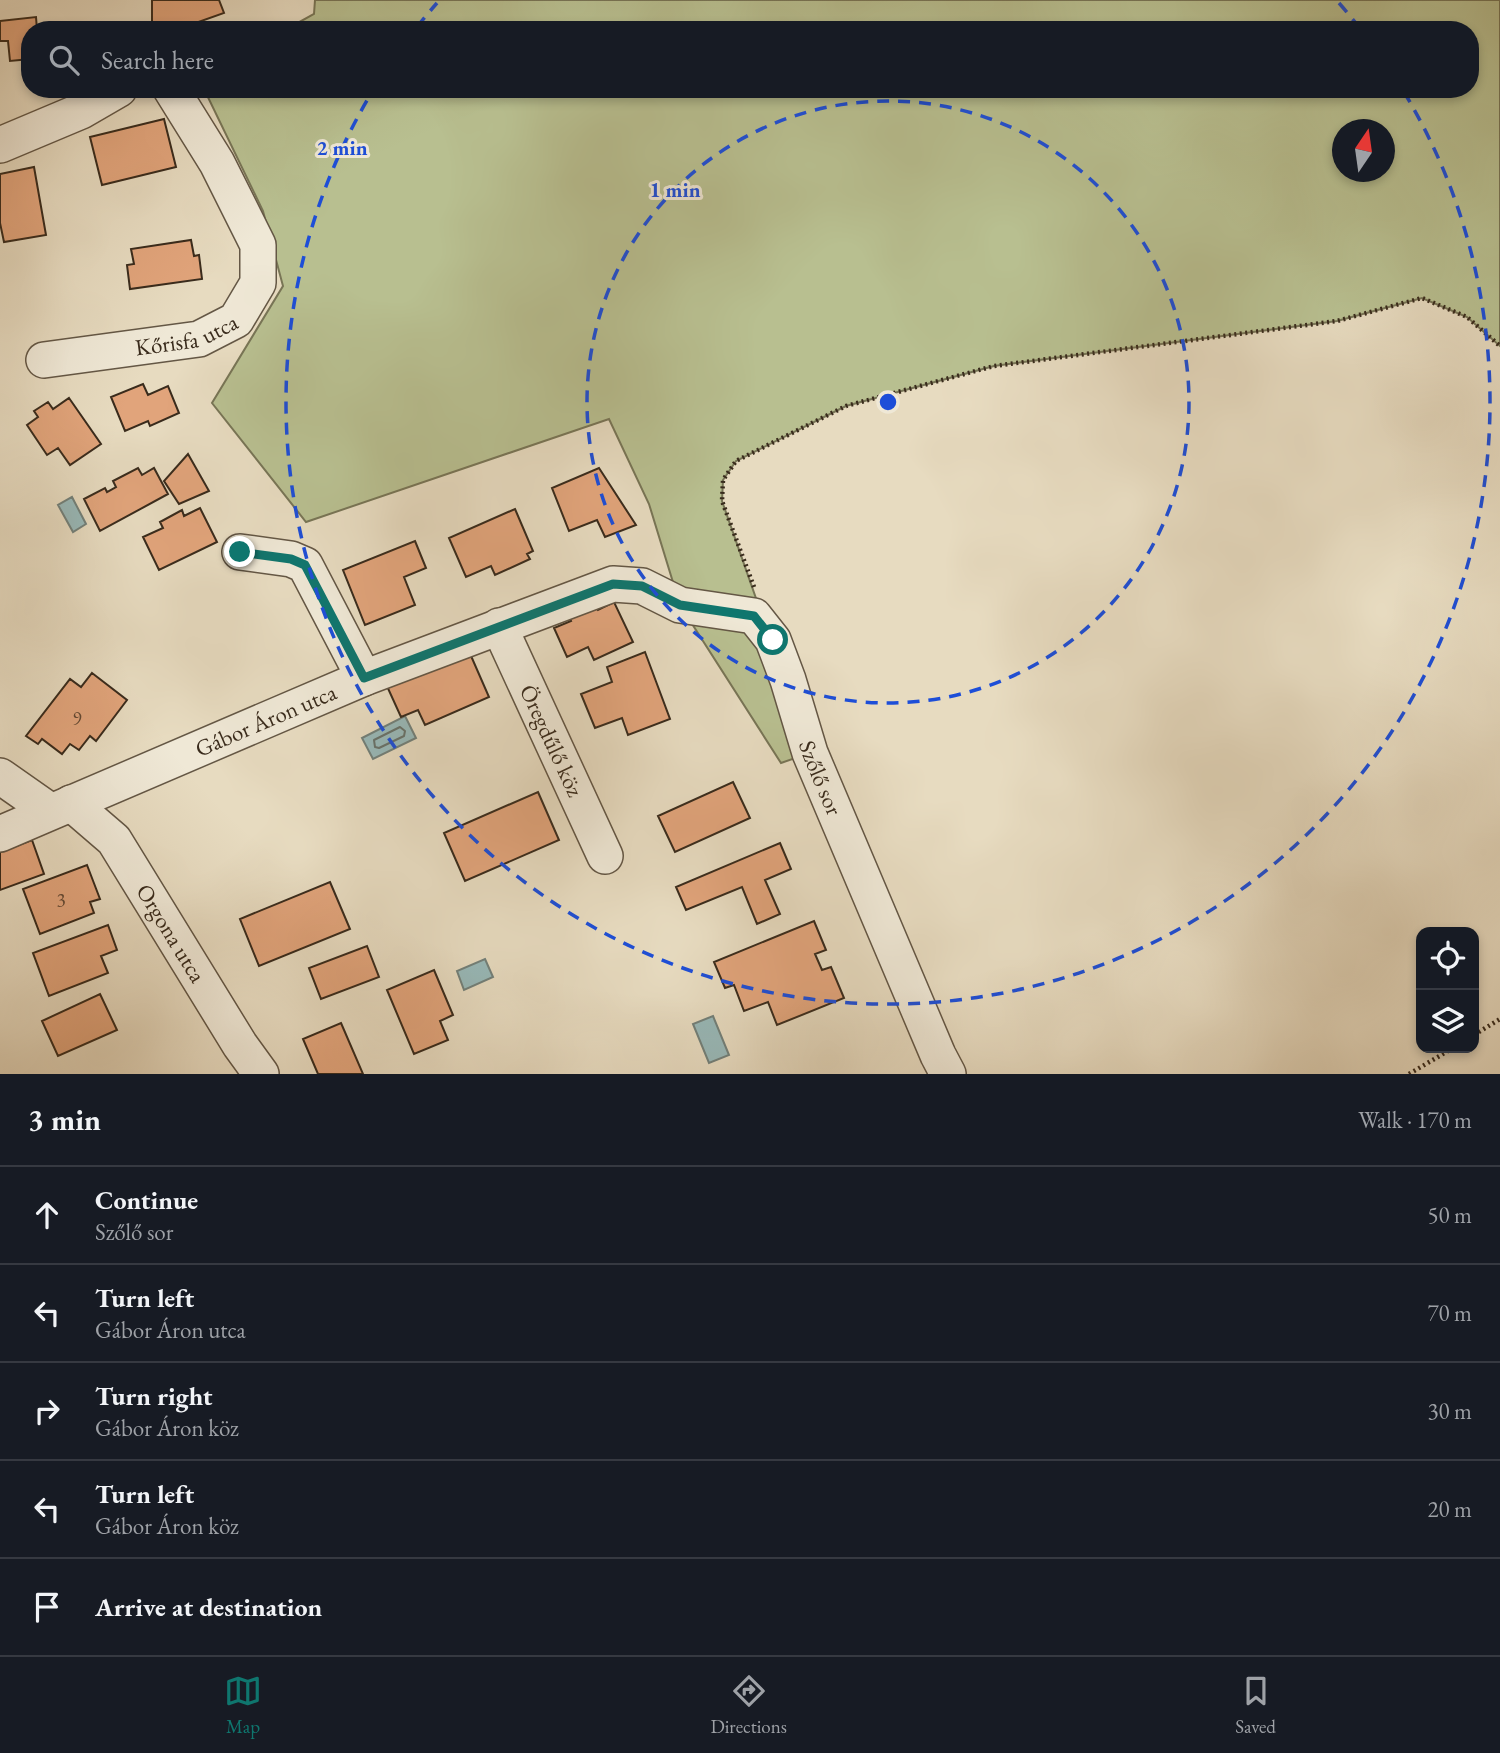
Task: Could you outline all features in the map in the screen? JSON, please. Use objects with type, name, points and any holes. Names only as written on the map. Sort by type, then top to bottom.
[{"type":"street","points":[[0,145],[82,111],[104,98]]},
{"type":"street","name":"Kőrisfa utca","points":[[44,360],[199,339],[236,320],[258,283],[258,245],[217,163],[177,98]]},
{"type":"street","points":[[240,552],[291,559],[305,565],[364,678]]},
{"type":"street","name":"Gábor Áron utca","points":[[0,834],[364,678],[613,584]]},
{"type":"street","name":"Szőlő sor","points":[[613,584],[642,586],[680,605],[754,616],[773,640],[810,753],[937,1055],[948,1074]]},
{"type":"street","name":"Öregdűlő köz","points":[[499,626],[605,856]]},
{"type":"street","name":"Orgona utca","points":[[0,776],[60,807],[114,840],[240,1045],[261,1074]]},
{"type":"path","points":[[755,592],[722,501],[723,480],[736,461],[846,406],[994,366],[1337,321],[1422,298],[1467,317],[1500,345]]},
{"type":"path","points":[[1479,1032],[1500,1019]]},
{"type":"path","points":[[1409,1074],[1445,1053]]},
{"type":"green space","points":[[315,0],[1500,0],[1500,346],[1467,317],[1422,298],[1337,321],[994,366],[846,406],[736,461],[723,480],[722,501],[810,753],[781,763],[680,605],[649,504],[609,419],[306,522],[212,403],[283,286],[263,211],[208,98],[1479,98],[1479,21],[301,21],[314,14]]},
{"type":"water","points":[[72,497],[86,524],[73,532],[58,505]]},
{"type":"water","points":[[405,716],[416,738],[373,759],[362,738]]},
{"type":"water","points":[[485,959],[493,977],[464,990],[457,971]]},
{"type":"water","points":[[713,1016],[729,1055],[709,1063],[693,1024]]},
{"type":"building","points":[[152,0],[219,0],[224,13],[201,21],[152,21]]},
{"type":"building","points":[[36,17],[36,21],[21,21],[21,60],[10,61],[8,41],[0,41],[0,21]]},
{"type":"building","points":[[164,119],[176,167],[102,185],[90,137]]},
{"type":"building","points":[[34,167],[46,235],[4,242],[0,223],[0,174]]},
{"type":"building","points":[[191,240],[194,256],[199,255],[202,279],[130,289],[127,265],[134,264],[131,249]]},
{"type":"building","points":[[143,384],[148,395],[168,386],[179,413],[150,426],[148,421],[125,431],[111,397]]},
{"type":"building","points":[[69,398],[101,444],[70,465],[58,448],[47,455],[27,425],[38,417],[34,411],[48,402],[53,409]]},
{"type":"building","points":[[188,454],[209,491],[179,504],[164,481]]},
{"type":"building","points":[[138,468],[142,475],[154,468],[168,494],[100,531],[84,499],[105,488],[107,492],[116,487],[113,481]]},
{"type":"building","points":[[599,468],[636,525],[605,537],[597,520],[569,531],[552,488]]},
{"type":"building","points":[[200,508],[217,542],[159,570],[143,537],[163,528],[160,522],[182,510],[184,516]]},
{"type":"building","points":[[515,509],[533,551],[527,554],[530,559],[495,575],[491,566],[466,577],[449,538]]},
{"type":"building","points":[[415,541],[426,568],[404,577],[415,605],[365,625],[343,570]]},
{"type":"building","points":[[593,598],[598,610],[614,602],[633,642],[594,660],[588,647],[567,657],[554,628],[571,621],[566,611]]},
{"type":"building","points":[[468,649],[489,697],[425,725],[418,710],[401,717],[386,684]]},
{"type":"building","points":[[645,652],[670,719],[628,735],[622,718],[595,728],[581,694],[612,682],[607,667]]},
{"type":"building","points":[[92,673],[127,700],[96,741],[90,736],[79,750],[70,744],[62,754],[42,739],[38,744],[26,736],[70,679],[81,687]]},
{"type":"building","points":[[733,782],[750,818],[675,852],[658,816]]},
{"type":"building","points":[[538,792],[559,840],[465,881],[444,833]]},
{"type":"building","points":[[32,840],[44,874],[0,890],[0,852]]},
{"type":"building","points":[[780,843],[791,869],[765,880],[780,914],[757,924],[742,887],[686,910],[676,887]]},
{"type":"building","points":[[87,865],[100,899],[90,902],[94,913],[40,934],[23,889]]},
{"type":"building","points":[[330,882],[350,929],[259,966],[240,919]]},
{"type":"building","points":[[814,921],[826,950],[815,954],[822,970],[831,967],[844,998],[777,1025],[768,1002],[744,1011],[734,985],[725,988],[714,962]]},
{"type":"building","points":[[108,925],[117,950],[101,956],[108,973],[49,996],[33,953]]},
{"type":"building","points":[[367,946],[379,977],[321,999],[309,968]]},
{"type":"building","points":[[434,970],[453,1015],[440,1021],[448,1040],[414,1054],[387,990]]},
{"type":"building","points":[[100,994],[117,1030],[58,1056],[42,1021]]},
{"type":"building","points":[[341,1023],[363,1074],[318,1074],[303,1039]]},
{"type":"route","points":[[240,552],[291,559],[305,565],[364,678],[613,584],[642,586],[680,605],[754,616],[773,640]]}]
